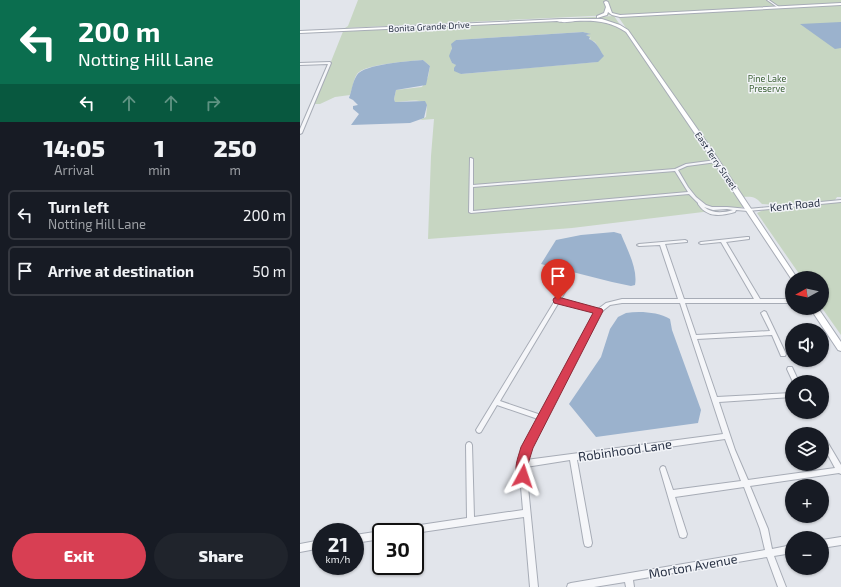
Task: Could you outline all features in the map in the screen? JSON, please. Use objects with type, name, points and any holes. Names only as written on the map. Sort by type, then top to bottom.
[{"type":"street","points":[[768,0],[778,7]]},
{"type":"street","points":[[605,1],[609,12],[614,16]]},
{"type":"street","points":[[605,18],[645,14],[841,4]]},
{"type":"street","points":[[605,18],[607,8]]},
{"type":"street","points":[[605,18],[617,19],[645,14]]},
{"type":"street","name":"East Terry Street","points":[[614,16],[618,17],[617,22],[629,30],[637,46]]},
{"type":"street","name":"East Terry Street","points":[[605,18],[624,29],[637,46],[789,271]]},
{"type":"street","name":"Bonita Grande Drive","points":[[300,32],[605,18]]},
{"type":"street","points":[[300,64],[330,63],[300,133]]},
{"type":"street","points":[[471,159],[472,212],[689,193]]},
{"type":"street","points":[[472,186],[676,170],[686,165],[716,161]]},
{"type":"street","points":[[676,170],[689,193],[704,210],[710,213],[735,210]]},
{"type":"street","name":"Kent Road","points":[[735,210],[748,210],[841,200]]},
{"type":"street","points":[[700,204],[708,207],[735,210]]},
{"type":"street","points":[[704,210],[708,207]]},
{"type":"street","points":[[701,243],[747,238]]},
{"type":"street","points":[[639,245],[685,241]]},
{"type":"street","points":[[723,241],[758,301]]},
{"type":"street","points":[[662,243],[683,301],[727,436],[764,529],[769,553],[782,587]]},
{"type":"street","points":[[479,430],[569,282]]},
{"type":"street","points":[[558,300],[599,311]]},
{"type":"street","points":[[534,587],[522,464],[527,447],[599,311],[608,304],[622,301],[785,301]]},
{"type":"street","points":[[764,314],[783,354]]},
{"type":"street","points":[[819,315],[841,348]]},
{"type":"street","points":[[694,337],[773,333]]},
{"type":"street","points":[[790,369],[793,375]]},
{"type":"street","points":[[715,400],[785,395]]},
{"type":"street","points":[[496,402],[543,418]]},
{"type":"street","name":"Robinhood Lane","points":[[522,464],[727,436]]},
{"type":"street","points":[[469,445],[471,521]]},
{"type":"street","points":[[671,494],[841,470],[829,450]]},
{"type":"street","points":[[573,458],[588,543]]},
{"type":"street","points":[[663,468],[683,534]]},
{"type":"street","points":[[424,528],[526,513]]},
{"type":"street","points":[[829,543],[841,541]]},
{"type":"street","points":[[300,548],[312,546]]},
{"type":"street","name":"Morton Avenue","points":[[571,587],[785,550]]},
{"type":"street","points":[[628,577],[630,587]]},
{"type":"green space","points":[[358,0],[841,0],[841,4],[345,28],[348,26]]},
{"type":"green space","name":"Pine Lake Preserve","points":[[841,5],[841,197],[837,197],[835,200],[791,206],[762,204],[754,198],[743,197],[617,15]]},
{"type":"green space","points":[[614,16],[705,147],[744,207],[572,228],[428,239],[434,119],[420,120],[426,117],[427,105],[420,101],[412,100],[395,102],[394,99],[396,90],[422,87],[428,77],[430,66],[423,60],[378,65],[368,68],[357,74],[350,95],[335,97],[320,104],[314,104],[344,29]],"holes":[[[583,32],[590,34],[586,35],[591,38],[589,39],[595,42],[603,55],[597,62],[461,74],[455,67],[457,65],[452,63],[451,51],[456,40]]]},
{"type":"green space","points":[[841,202],[841,335],[827,315],[829,315],[829,271],[797,271],[757,213],[763,210]]},
{"type":"water","points":[[841,22],[841,48],[835,49],[800,24]]},
{"type":"water","points":[[583,32],[591,34],[586,35],[596,44],[604,56],[598,62],[461,74],[454,71],[456,65],[452,63],[449,56],[452,48],[451,44],[456,40]]},
{"type":"water","points":[[423,60],[430,66],[426,85],[396,90],[394,99],[395,102],[425,101],[427,105],[424,118],[410,123],[351,125],[359,114],[353,109],[353,106],[358,105],[349,98],[357,75],[361,71],[368,68],[398,62]]},
{"type":"water","points":[[614,232],[621,234],[629,253],[635,272],[635,285],[631,286],[612,282],[541,264],[556,240],[581,235]]},
{"type":"water","points":[[626,313],[649,313],[670,319],[672,330],[701,410],[698,423],[596,437],[569,404],[601,357],[610,329],[618,317]]},
{"type":"route","points":[[523,476],[522,464],[527,447],[599,311],[558,300]]}]
